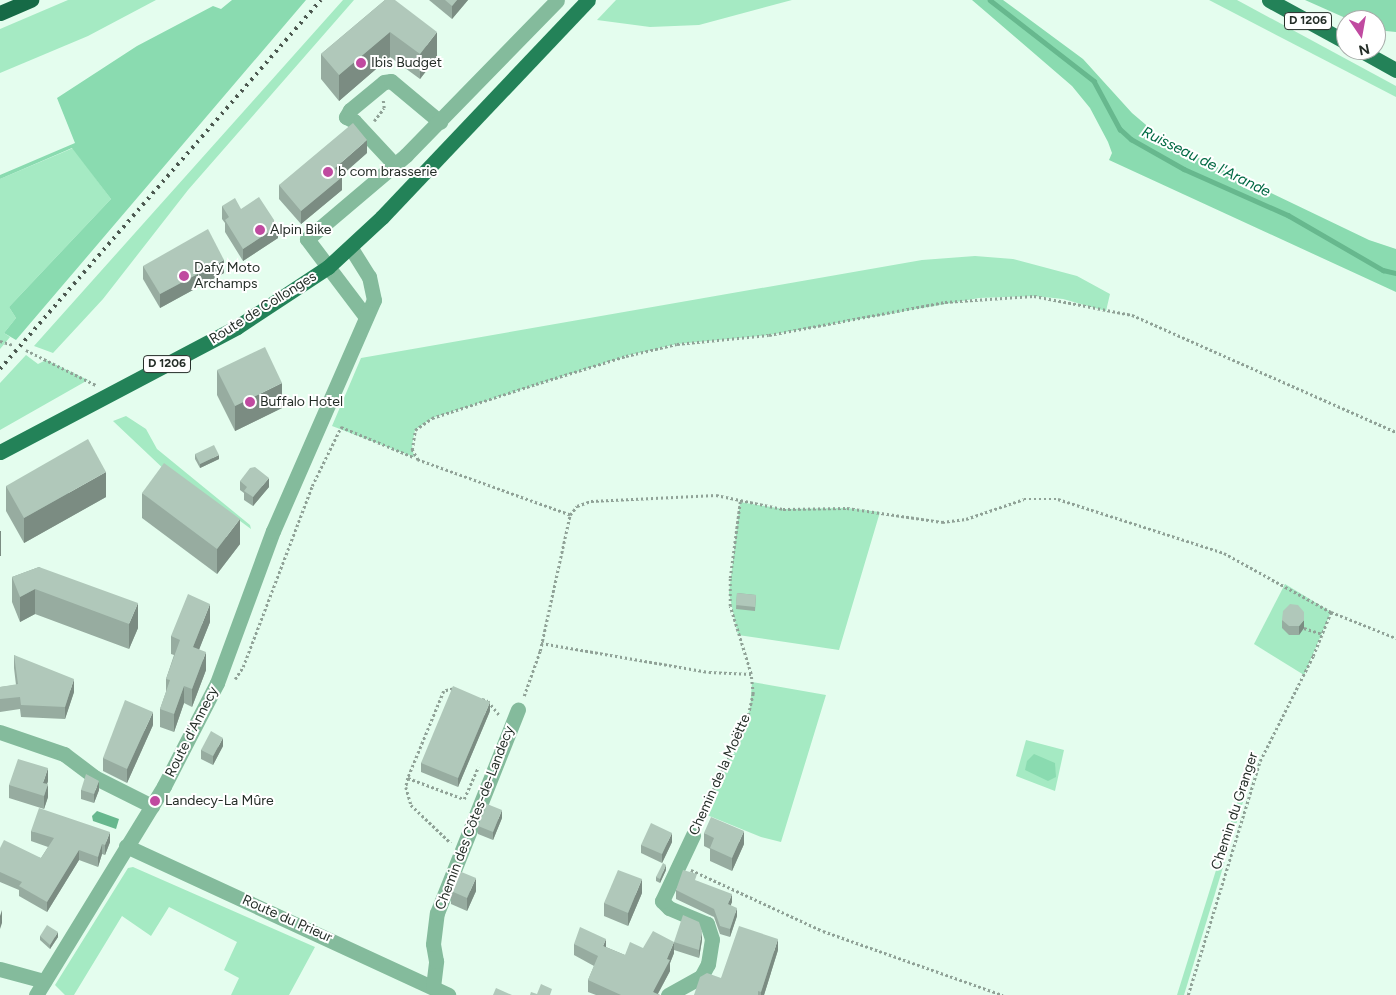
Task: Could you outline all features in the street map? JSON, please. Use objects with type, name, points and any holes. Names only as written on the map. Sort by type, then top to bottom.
[{"type":"highway","points":[[0,13],[31,0]]},
{"type":"main road","name":"Route de Collonges","points":[[0,452],[259,314],[328,267],[351,248],[588,0]]},
{"type":"main road","name":"D 1206","points":[[1269,0],[1336,37]]},
{"type":"main road","points":[[1378,60],[1396,70]]},
{"type":"street","points":[[366,316],[307,239],[395,165],[440,122],[557,0]]},
{"type":"street","points":[[395,165],[364,131],[346,117],[374,90],[384,82],[393,82],[440,122]]},
{"type":"street","name":"Route d'Annecy","points":[[36,995],[152,806],[217,684],[273,531],[374,300],[374,291],[369,277],[351,248]]},
{"type":"street","name":"Chemin des Côtes-de-Landecy","points":[[433,987],[436,961],[433,944],[437,913],[518,709]]},
{"type":"street","points":[[0,732],[64,754],[94,777],[152,806]]},
{"type":"street","name":"Chemin de la Moëtte","points":[[668,995],[700,977],[708,964],[712,939],[707,924],[669,908],[662,901],[694,835]]},
{"type":"street","name":"Route du Prieur","points":[[126,846],[448,995]]},
{"type":"street","points":[[0,969],[44,981]]},
{"type":"path","points":[[364,131],[385,105],[374,90]]},
{"type":"path","points":[[414,458],[412,445],[415,430],[432,418],[626,356],[692,342],[769,335],[946,302],[1034,296],[1132,315],[1396,432]]},
{"type":"path","points":[[0,341],[13,345]]},
{"type":"path","points":[[26,350],[72,370],[110,394]]},
{"type":"path","points":[[217,684],[233,681],[243,667],[294,530],[341,427],[414,458],[570,515]]},
{"type":"path","points":[[518,709],[541,643],[570,515],[577,506],[591,502],[716,495],[740,502],[783,509],[847,508],[942,522],[966,519],[1024,499],[1058,499],[1224,553],[1331,612],[1396,638]]},
{"type":"path","name":"Chemin de la Moëtte","points":[[694,835],[750,709],[753,694],[751,674],[730,606],[730,578],[740,502]]},
{"type":"path","name":"Chemin du Granger","points":[[1188,995],[1260,760],[1331,612]]},
{"type":"path","points":[[1304,628],[1322,634]]},
{"type":"path","points":[[541,643],[709,672],[751,674]]},
{"type":"path","points":[[456,689],[444,691],[408,778],[406,788],[411,805],[460,854]]},
{"type":"path","points":[[480,698],[488,701],[500,716]]},
{"type":"path","points":[[408,778],[464,799]]},
{"type":"path","points":[[680,864],[823,931],[1003,995]]},
{"type":"shaded area","points":[[68,0],[156,0],[88,36],[0,73],[0,29]]},
{"type":"shaded area","points":[[232,0],[306,0],[16,340],[4,333],[16,318],[9,307],[111,199],[72,148],[0,179],[0,175],[75,143],[57,98],[137,46],[213,6],[221,9]]},
{"type":"shaded area","points":[[343,0],[354,0],[188,190],[103,299],[53,353],[34,346]]},
{"type":"shaded area","points":[[616,0],[792,0],[699,25],[650,27],[597,20]]},
{"type":"shaded area","points":[[972,0],[1003,0],[1083,59],[1132,113],[1159,136],[1188,153],[1369,240],[1396,249],[1396,292],[1109,160],[1112,153],[1108,142],[1090,108],[1072,86]]},
{"type":"shaded area","points":[[1209,0],[1237,0],[1336,54],[1336,60],[1348,60],[1396,86],[1396,97]]},
{"type":"shaded area","points":[[1305,0],[1396,0],[1396,32],[1386,31],[1386,10],[1336,10],[1336,14]]},
{"type":"shaded area","points":[[73,148],[111,199],[9,307],[16,318],[4,333],[10,337],[0,349],[0,179]]},
{"type":"shaded area","points":[[975,256],[1013,259],[1077,276],[1110,294],[1106,311],[1063,299],[1034,296],[979,298],[769,335],[677,344],[626,356],[432,418],[415,430],[412,445],[414,457],[332,426],[361,358],[922,260]]},
{"type":"shaded area","points":[[26,355],[38,364],[46,360],[88,380],[0,430],[0,383]]},
{"type":"shaded area","points":[[126,416],[146,429],[157,449],[250,525],[251,529],[183,479],[168,473],[113,421]]},
{"type":"shaded area","points":[[740,502],[783,509],[847,508],[880,512],[839,650],[738,635],[729,593]]},
{"type":"shaded area","points":[[1285,584],[1331,612],[1304,675],[1254,644]]},
{"type":"shaded area","points":[[752,682],[826,695],[781,842],[761,837],[702,813],[750,709]]},
{"type":"shaded area","points":[[1026,740],[1064,750],[1055,791],[1016,776]]},
{"type":"shaded area","points":[[1034,754],[1055,763],[1056,777],[1048,781],[1025,770],[1027,761]]},
{"type":"shaded area","points":[[1250,779],[1184,995],[1177,995],[1242,787]]},
{"type":"shaded area","points":[[97,811],[119,819],[116,829],[93,821],[92,816]]},
{"type":"shaded area","points":[[133,867],[315,947],[289,995],[231,995],[239,978],[224,970],[237,942],[169,907],[151,936],[122,916],[74,995],[65,995],[55,985],[128,868]]},
{"type":"building","points":[[385,0],[395,0],[437,32],[420,54],[390,32],[339,75],[321,54]]},
{"type":"building","points":[[445,0],[457,0],[452,6]]},
{"type":"building","name":"b com brasserie","points":[[353,123],[367,140],[335,168],[342,177],[301,211],[279,185]]},
{"type":"building","points":[[259,197],[278,226],[243,249],[225,220],[229,217],[222,206],[235,198],[241,209]]},
{"type":"building","points":[[208,229],[224,260],[160,294],[143,266]]},
{"type":"building","points":[[265,347],[282,383],[235,406],[217,370]]},
{"type":"building","points":[[88,439],[106,472],[24,518],[6,486]]},
{"type":"building","points":[[214,445],[219,455],[200,464],[195,454]]},
{"type":"building","points":[[164,463],[240,519],[217,549],[142,493]]},
{"type":"building","points":[[255,467],[269,478],[253,497],[244,491],[247,487],[240,481],[250,468]]},
{"type":"building","points":[[39,567],[138,603],[129,624],[35,589],[20,597],[12,577]]},
{"type":"building","points":[[737,593],[756,595],[755,607],[736,605]]},
{"type":"building","points":[[188,594],[210,604],[193,647],[206,652],[192,689],[184,686],[174,714],[160,709],[170,680],[166,679],[180,640],[171,636]]},
{"type":"building","points":[[1290,604],[1298,605],[1304,612],[1304,620],[1299,626],[1289,626],[1282,620],[1283,611]]},
{"type":"building","points":[[14,655],[74,679],[65,707],[21,705],[20,697],[0,699],[0,687],[18,684]]},
{"type":"building","points":[[453,686],[490,702],[458,778],[421,763]]},
{"type":"building","points":[[125,700],[153,712],[127,769],[103,758]]},
{"type":"building","points":[[211,731],[223,738],[213,756],[201,750]]},
{"type":"building","points":[[18,759],[48,768],[43,783],[48,784],[44,796],[9,785]]},
{"type":"building","points":[[86,774],[99,781],[94,794],[81,790]]},
{"type":"building","points":[[487,804],[502,810],[493,832],[478,826]]},
{"type":"building","points":[[39,808],[110,832],[105,845],[102,844],[98,857],[79,850],[47,902],[19,886],[22,882],[0,872],[0,848],[4,840],[41,858],[54,838],[31,831]]},
{"type":"building","points":[[711,817],[744,831],[732,858],[710,848],[714,838],[704,833]]},
{"type":"building","points":[[651,823],[672,833],[662,854],[641,845]]},
{"type":"building","points":[[663,863],[666,865],[660,879],[656,877]]},
{"type":"building","points":[[618,870],[642,879],[628,913],[604,903]]},
{"type":"building","points":[[683,870],[697,874],[695,880],[732,894],[728,904],[737,908],[730,929],[720,926],[714,909],[676,890]]},
{"type":"building","points":[[459,871],[476,878],[467,898],[451,891]]},
{"type":"building","points":[[683,915],[699,922],[702,931],[699,950],[674,942]]},
{"type":"building","points":[[47,925],[58,932],[50,945],[40,936]]},
{"type":"building","points":[[739,926],[778,939],[761,992],[758,991],[758,995],[694,995],[700,977],[707,973],[721,978]]},
{"type":"building","points":[[580,927],[606,939],[603,946],[625,955],[630,942],[643,948],[653,931],[674,942],[667,959],[670,960],[653,992],[660,995],[621,995],[588,980],[598,956],[574,944]]},
{"type":"building","points":[[541,984],[552,989],[550,995],[530,995],[531,992],[537,994]]},
{"type":"building","points":[[496,988],[512,995],[493,995]]},
{"type":"waterway","name":"Ruisseau de l'Arande","points":[[990,0],[1094,81],[1120,129],[1131,139],[1184,169],[1288,215],[1383,270],[1396,273]]},
{"type":"railway","points":[[0,369],[321,0]]},
{"type":"place","name":"Ibis Budget","points":[[361,63]]},
{"type":"place","name":"b com brasserie","points":[[328,172]]},
{"type":"place","name":"Alpin Bike","points":[[260,230]]},
{"type":"place","name":"Dafy Moto Archamps","points":[[184,276]]},
{"type":"place","name":"Buffalo Hotel","points":[[250,402]]},
{"type":"place","name":"Landecy-La Mûre","points":[[155,801]]}]
